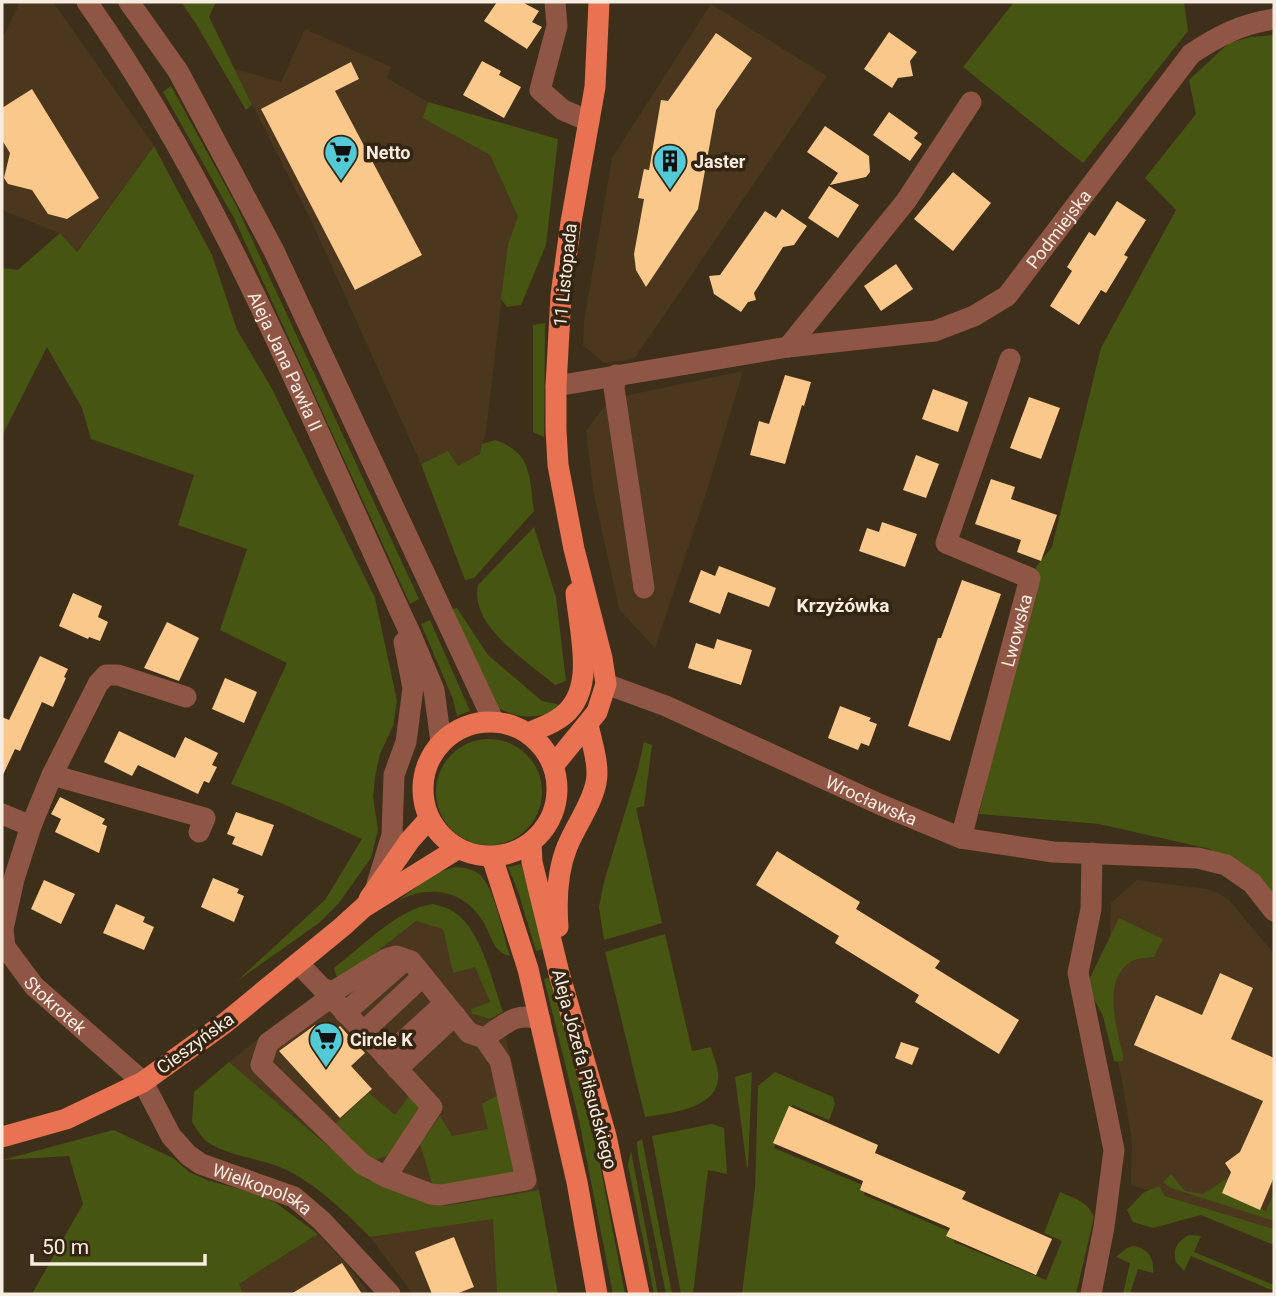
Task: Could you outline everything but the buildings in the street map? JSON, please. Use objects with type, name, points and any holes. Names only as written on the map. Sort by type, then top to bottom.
[{"type":"main road","name":"11 Listopada","points":[[599,2],[596,87],[571,222],[561,295],[555,386],[558,465],[574,549],[602,658],[606,684]]},
{"type":"main road","name":"11 Listopada","points":[[528,733],[567,712],[582,687],[585,666],[578,619],[574,549]]},
{"type":"main road","points":[[553,766],[597,712],[606,684]]},
{"type":"main road","points":[[494,722],[512,725],[528,733],[542,747],[553,766],[557,787],[555,808],[545,828],[531,843],[513,853],[492,857],[457,849],[441,836],[429,819],[423,802],[422,782],[426,765],[441,742],[461,728],[494,722]]},
{"type":"main road","points":[[559,973],[556,903],[561,870],[567,847],[591,800],[597,780],[588,724]]},
{"type":"main road","name":"Cieszyńska","points":[[370,898],[410,839],[429,819]]},
{"type":"main road","name":"Aleja Józefa Piłsudskiego","points":[[531,843],[532,862],[559,973],[606,1136],[639,1294]]},
{"type":"main road","name":"Cieszyńska","points":[[2,1137],[66,1119],[143,1082],[225,1023],[298,963],[370,898],[457,849]]},
{"type":"main road","name":"Aleja Józefa Piłsudskiego","points":[[492,857],[528,969],[577,1182],[597,1294]]},
{"type":"street","name":"Aleja Jana Pawła II","points":[[87,2],[159,111],[242,265],[434,690],[441,742]]},
{"type":"street","name":"Aleja Jana Pawła II","points":[[130,2],[178,71],[274,251],[494,722]]},
{"type":"street","points":[[555,2],[557,26],[540,90],[563,110],[589,121]]},
{"type":"street","name":"Podmiejska","points":[[555,386],[788,347],[934,331],[974,316],[1007,296],[1191,54],[1217,36],[1238,26],[1274,19]]},
{"type":"street","points":[[788,347],[906,201],[971,102]]},
{"type":"street","name":"Lwowska","points":[[961,838],[1030,578],[946,543],[1010,359]]},
{"type":"street","points":[[616,375],[614,388],[645,588]]},
{"type":"street","points":[[370,898],[392,835],[394,775],[406,742],[413,688],[391,593]]},
{"type":"street","name":"Stokrotek","points":[[143,1082],[34,986],[5,947],[3,929],[14,879],[31,826],[52,775],[98,684],[106,675],[118,675],[186,697]]},
{"type":"street","name":"Wrocławska","points":[[606,684],[666,706],[879,804],[961,838],[1053,852],[1198,858],[1226,865],[1252,883],[1274,911]]},
{"type":"street","points":[[52,775],[205,818],[200,832]]},
{"type":"street","points":[[2,814],[31,826]]},
{"type":"street","points":[[1091,1294],[1104,1227],[1114,1150],[1078,973],[1091,909],[1092,853]]},
{"type":"street","points":[[333,1000],[334,991],[386,959],[396,956],[405,959],[411,961],[469,1033],[484,1038],[500,1061],[526,1180],[441,1195],[431,1194],[386,1177],[362,1164],[261,1065],[268,1043],[333,1000],[405,959]]},
{"type":"street","points":[[298,963],[432,1107],[386,1177]]},
{"type":"street","points":[[363,1032],[423,976]]},
{"type":"street","points":[[392,1063],[450,1009]]},
{"type":"street","points":[[484,1038],[521,1015],[540,1020]]},
{"type":"street","name":"Wielkopolska","points":[[143,1082],[171,1136],[188,1155],[201,1164],[294,1197],[322,1221],[390,1294]]},
{"type":"shaded area","points":[[20,2],[53,2],[154,146],[76,252],[59,233],[2,210],[2,39]]},
{"type":"shaded area","points":[[711,4],[827,76],[634,359],[604,363],[583,345],[584,322],[612,158]]},
{"type":"shaded area","points":[[305,29],[391,67],[387,78],[428,102],[424,118],[490,155],[518,217],[508,244],[486,431],[480,454],[458,466],[448,451],[421,464],[311,220],[234,69],[281,82]]},
{"type":"shaded area","points":[[743,371],[655,648],[619,609],[593,489],[586,431],[610,399]]},
{"type":"shaded area","points":[[1137,880],[1207,889],[1218,893],[1230,901],[1274,954],[1274,1230],[1131,1185],[1132,1141],[1111,1033],[1108,988],[1111,903]]},
{"type":"shaded area","points":[[416,921],[443,928],[453,972],[475,966],[490,1002],[471,1009],[472,1014],[503,1026],[528,1128],[539,1190],[444,1206],[368,1180],[229,1062],[337,978],[343,979]]},
{"type":"shaded area","points":[[494,1218],[497,1294],[413,1294],[370,1237]]},
{"type":"shaded area","points":[[318,1234],[370,1294],[243,1294],[238,1285]]},
{"type":"green space","points":[[181,2],[216,2],[209,17],[252,105],[246,110],[195,22]]},
{"type":"green space","points":[[1014,2],[1184,2],[1188,31],[1083,163],[963,67]]},
{"type":"green space","points":[[1274,35],[1274,896],[1210,849],[1099,824],[979,814],[1036,567],[1052,547],[1101,348],[1176,210],[1145,178],[1196,114],[1189,80],[1229,43]]},
{"type":"green space","points":[[171,86],[236,205],[419,599],[410,604],[234,218],[163,92]]},
{"type":"green space","points":[[428,102],[558,139],[546,245],[521,305],[507,307],[501,299],[508,244],[518,217],[490,155],[423,118]]},
{"type":"green space","points":[[154,146],[212,255],[237,330],[271,387],[375,598],[397,701],[393,726],[380,754],[375,777],[373,797],[378,830],[371,858],[338,904],[319,923],[237,981],[325,900],[362,839],[231,784],[287,663],[220,630],[247,549],[178,525],[194,475],[91,439],[82,408],[47,347],[2,436],[2,268],[18,270],[60,233],[77,252]]},
{"type":"green space","points":[[545,323],[544,437],[533,432],[533,325]]},
{"type":"green space","points":[[495,440],[507,445],[523,459],[529,477],[534,511],[474,578],[465,580],[421,464],[448,451],[458,466],[480,454],[482,444]]},
{"type":"green space","points":[[534,527],[556,597],[566,681],[555,685],[516,654],[491,629],[482,615],[478,600],[478,585]]},
{"type":"green space","points":[[457,608],[488,655],[542,701],[560,707],[537,716],[521,716],[498,708],[452,609]]},
{"type":"green space","points":[[430,620],[470,711],[457,716],[453,699],[421,624]]},
{"type":"green space","points":[[489,739],[509,743],[526,755],[538,772],[542,792],[538,812],[526,829],[509,841],[489,845],[469,841],[452,829],[440,812],[436,792],[440,772],[452,755],[469,743]]},
{"type":"green space","points":[[644,742],[652,745],[644,806],[636,808],[662,923],[604,940],[599,907],[604,882]]},
{"type":"green space","points":[[521,864],[546,948],[536,951],[508,867]]},
{"type":"green space","points":[[456,867],[476,872],[487,884],[510,956],[497,948],[476,912],[457,897],[434,892],[398,901],[434,873]]},
{"type":"green space","points":[[433,904],[454,912],[472,931],[485,958],[503,1012],[490,1019],[472,1014],[471,1009],[490,1002],[475,967],[453,973],[443,929],[416,921],[342,979],[337,978],[334,968],[381,930],[407,913]]},
{"type":"green space","points":[[1119,918],[1163,939],[1154,957],[1132,961],[1122,969],[1117,980],[1114,992],[1115,1019],[1123,1055],[1123,1060],[1118,1062],[1114,1061],[1103,1016],[1092,995],[1089,980]]},
{"type":"green space","points":[[665,934],[692,1051],[711,1047],[718,1080],[715,1090],[699,1104],[645,1117],[605,952]]},
{"type":"green space","points":[[554,976],[593,1128],[625,1294],[613,1294],[579,1120],[544,979]]},
{"type":"green space","points":[[229,1062],[368,1180],[444,1206],[539,1190],[558,1294],[497,1294],[493,1219],[370,1237],[302,1178],[281,1167],[228,1152],[209,1143],[192,1122],[194,1092]]},
{"type":"green space","points":[[752,1072],[748,1166],[747,1168],[735,1077]]},
{"type":"green space","points":[[775,1072],[833,1097],[835,1104],[829,1120],[792,1105],[774,1148],[867,1187],[864,1195],[956,1234],[954,1242],[1046,1280],[1062,1241],[1044,1233],[1060,1192],[1084,1204],[1094,1217],[1076,1294],[742,1294],[755,1189],[758,1086]]},
{"type":"green space","points":[[369,1093],[395,1115],[409,1096],[422,1107],[387,1156],[373,1160],[333,1126]]},
{"type":"green space","points":[[502,1093],[522,1175],[435,1193],[420,1144],[440,1116],[452,1136],[488,1129],[482,1104]]},
{"type":"green space","points":[[712,1124],[724,1128],[727,1174],[708,1170],[693,1294],[681,1294],[652,1136]]},
{"type":"green space","points":[[114,1130],[173,1158],[189,1172],[260,1195],[276,1203],[318,1234],[239,1284],[243,1294],[32,1294],[83,1204],[69,1156],[2,1160]]},
{"type":"green space","points":[[642,1139],[672,1294],[666,1294],[638,1155],[637,1142]]},
{"type":"green space","points":[[631,1151],[658,1294],[654,1294],[628,1165]]},
{"type":"green space","points":[[1237,1172],[1227,1194],[1266,1211],[1274,1193],[1274,1221],[1171,1188],[1163,1182],[1171,1174],[1185,1191],[1203,1194]]},
{"type":"green space","points":[[1159,1186],[1165,1196],[1274,1229],[1274,1245],[1201,1215],[1153,1228],[1133,1222],[1127,1210],[1143,1193]]},
{"type":"green space","points":[[1189,1235],[1201,1236],[1194,1252],[1274,1285],[1274,1291],[1191,1256],[1184,1271],[1176,1262],[1175,1249]]},
{"type":"green space","points":[[1133,1246],[1149,1255],[1153,1263],[1153,1273],[1138,1269],[1130,1294],[1123,1294],[1130,1263],[1116,1257]]},
{"type":"place","name":"Netto","points":[[341,182]]},
{"type":"place","name":"Jaster","points":[[670,191]]},
{"type":"place","name":"Circle K","points":[[326,1069]]},
{"type":"district","name":"Krzyżówka","points":[[843,605]]}]
